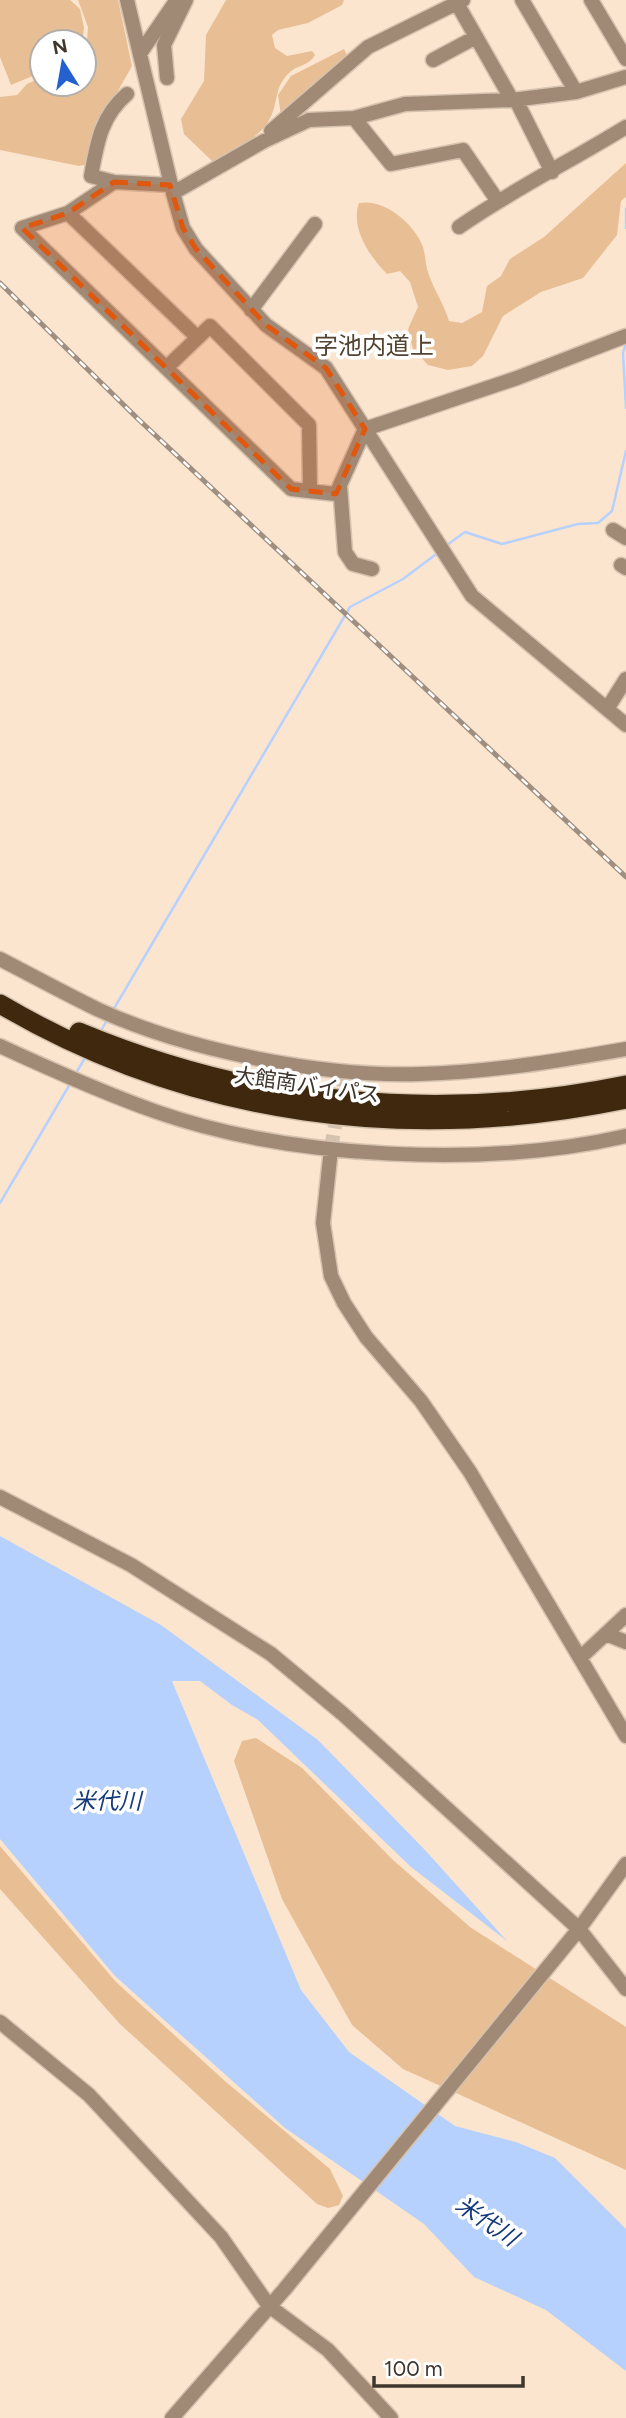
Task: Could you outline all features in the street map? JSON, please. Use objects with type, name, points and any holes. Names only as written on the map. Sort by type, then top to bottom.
[{"type":"highway","name":"大館南バイパス","points":[[0,993],[66,1033]]},
{"type":"highway","name":"大館南バイパス","points":[[0,1004],[111,1053],[229,1097],[367,1118],[425,1120],[510,1117],[626,1099]]},
{"type":"highway","name":"大館南バイパス","points":[[111,1053],[228,1082],[322,1099],[369,1104],[506,1103],[626,1084]]},
{"type":"street","points":[[127,0],[172,189],[183,228],[197,249],[266,325],[326,368],[472,596],[626,725]]},
{"type":"street","points":[[141,52],[165,21],[176,0]]},
{"type":"street","points":[[167,78],[164,45],[186,0]]},
{"type":"street","points":[[522,0],[576,92]]},
{"type":"street","points":[[592,0],[626,59]]},
{"type":"street","points":[[251,148],[368,47],[458,1],[552,172]]},
{"type":"street","points":[[433,60],[476,37]]},
{"type":"street","points":[[127,94],[108,113],[95,151],[91,176],[114,183],[172,189],[309,120],[354,118],[405,104],[514,100],[576,92],[626,77]]},
{"type":"street","points":[[354,118],[391,164],[463,150],[497,200]]},
{"type":"street","points":[[459,227],[497,200],[552,172],[626,127]]},
{"type":"street","points":[[114,183],[68,213],[22,228],[291,489],[336,494],[365,429],[517,378],[622,337]]},
{"type":"street","points":[[68,213],[197,337]]},
{"type":"street","points":[[251,310],[315,224]]},
{"type":"street","points":[[166,368],[210,326],[309,425],[310,489]]},
{"type":"street","points":[[340,486],[345,552],[353,564],[372,569]]},
{"type":"street","points":[[607,709],[626,679]]},
{"type":"street","points":[[0,959],[110,1014],[191,1043],[344,1071],[419,1074],[520,1067],[626,1049]]},
{"type":"street","points":[[0,1046],[73,1079],[158,1112],[250,1137],[331,1149],[452,1154],[566,1147],[626,1136]]},
{"type":"street","points":[[331,1149],[323,1223],[331,1276],[344,1303],[366,1337],[445,1435],[512,1539],[626,1736]]},
{"type":"street","points":[[0,1497],[131,1565],[271,1654],[343,1714],[574,1934],[626,1989]]},
{"type":"street","points":[[580,1657],[626,1615]]},
{"type":"street","points":[[606,1633],[626,1642]]},
{"type":"street","points":[[172,2418],[284,2290],[574,1934],[626,1864]]},
{"type":"street","points":[[0,2022],[89,2095],[221,2236],[270,2306],[328,2350],[391,2418]]},
{"type":"highlighted area","points":[[114,182],[170,185],[183,228],[196,249],[266,325],[326,368],[365,429],[336,494],[291,489],[22,228],[68,213]]},
{"type":"shaded area","points":[[0,0],[70,0],[80,9],[84,28],[28,28],[28,78],[11,85],[0,57]]},
{"type":"shaded area","points":[[78,0],[118,0],[132,66],[106,112],[94,163],[79,166],[0,150],[0,97],[17,95],[28,84],[28,98],[98,98],[98,28],[88,27]]},
{"type":"shaded area","points":[[226,0],[344,0],[342,5],[308,23],[278,30],[272,35],[275,48],[287,56],[312,51],[315,55],[310,61],[292,70],[284,79],[271,116],[264,127],[221,160],[212,161],[184,134],[181,119],[204,81],[206,35]]},
{"type":"shaded area","points":[[344,49],[349,60],[281,116],[278,95],[291,76]]},
{"type":"shaded area","points":[[626,163],[626,197],[621,201],[617,235],[583,278],[541,292],[503,316],[483,356],[472,366],[448,370],[428,365],[413,349],[408,329],[418,307],[410,282],[400,271],[387,274],[368,251],[357,222],[359,203],[388,209],[413,230],[423,247],[428,272],[449,321],[462,323],[482,312],[487,286],[501,276],[510,259],[544,237]]},
{"type":"shaded area","points":[[256,1738],[302,1768],[393,1860],[470,1927],[626,2027],[626,2170],[403,2069],[352,2025],[282,1899],[234,1761],[242,1741]]},
{"type":"shaded area","points":[[0,1846],[116,1982],[226,2082],[330,2169],[343,2196],[339,2205],[328,2208],[317,2204],[120,2024],[0,1889]]},
{"type":"water","name":"米代川","points":[[0,1536],[161,1625],[318,1740],[425,1850],[507,1941],[411,1867],[258,1720],[200,1681],[172,1681],[301,1990],[349,2052],[455,2126],[516,2142],[555,2158],[626,2229],[626,2371],[546,2310],[474,2277],[424,2224],[285,2128],[115,1976],[0,1839]]},
{"type":"waterway","points":[[626,209],[626,228]]},
{"type":"waterway","points":[[626,343],[623,353],[626,408]]},
{"type":"waterway","points":[[447,545],[465,532],[502,544],[578,524],[598,523],[612,511],[626,451]]},
{"type":"waterway","points":[[112,1012],[350,607],[403,579],[439,552]]},
{"type":"waterway","points":[[100,1033],[107,1020]]},
{"type":"waterway","points":[[75,1075],[86,1056]]},
{"type":"waterway","points":[[0,1203],[70,1084]]},
{"type":"tunnel","points":[[331,1149],[344,1071]]},
{"type":"railway","points":[[0,283],[137,418],[626,877]]},
{"type":"district","name":"字池内道上","points":[[374,346]]}]
